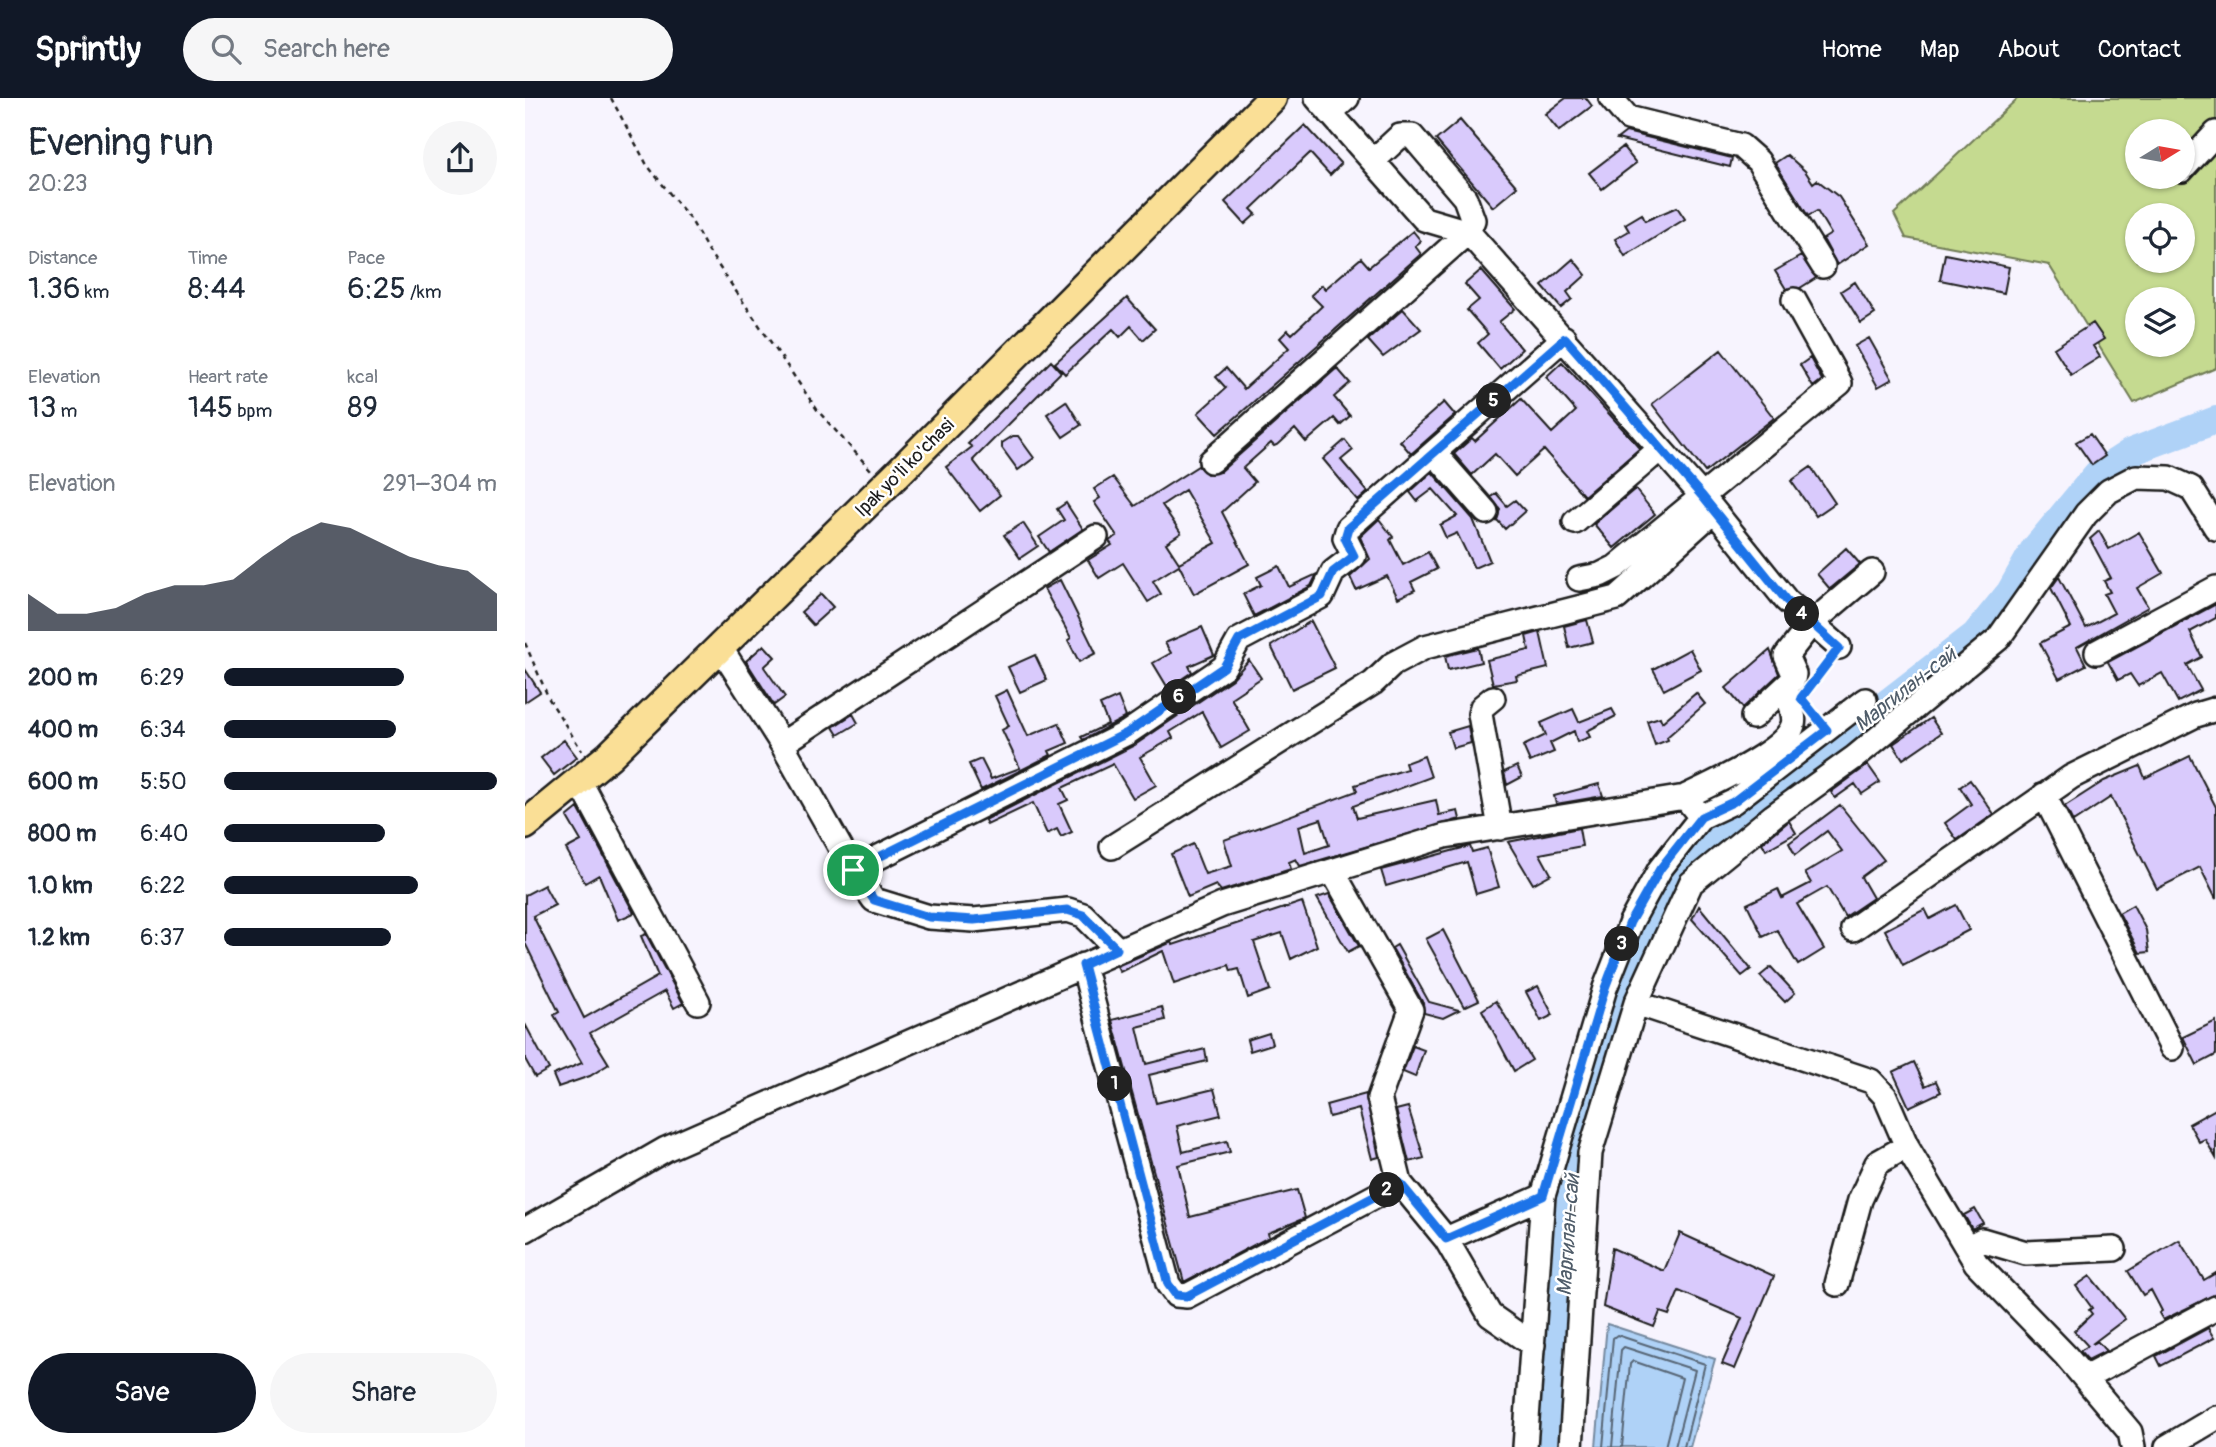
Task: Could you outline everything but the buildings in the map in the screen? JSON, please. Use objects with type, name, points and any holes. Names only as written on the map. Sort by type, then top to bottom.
[{"type":"main road","name":"Ipak yo'li ko'chasi","points":[[525,825],[586,774],[720,647],[886,485],[1272,98]]},
{"type":"street","points":[[1611,98],[1628,118],[1741,146],[1758,161],[1823,266]]},
{"type":"street","points":[[1331,103],[1373,161],[1424,219],[1468,232],[1565,338],[1708,504],[1786,600],[1839,648]]},
{"type":"street","points":[[2195,156],[2216,133]]},
{"type":"street","points":[[1210,461],[1468,232],[1473,220],[1465,198],[1412,136],[1400,136],[1373,161]]},
{"type":"street","points":[[1112,847],[1373,682],[1410,652],[1616,598],[1708,504],[1840,383],[1794,300]]},
{"type":"street","points":[[853,870],[1127,733],[1224,667],[1239,640],[1322,596],[1333,572],[1354,556],[1345,538],[1348,528],[1565,338]]},
{"type":"street","points":[[1575,522],[1660,449]]},
{"type":"street","points":[[1435,454],[1486,513]]},
{"type":"street","points":[[1571,1447],[1590,1153],[1636,1003],[1691,883],[1773,816],[1855,757],[1998,639],[2086,514],[2109,491],[2136,477],[2169,478],[2190,488],[2216,528]]},
{"type":"street","points":[[1579,579],[1600,575],[1616,567],[1708,504]]},
{"type":"street","points":[[782,744],[1096,537]]},
{"type":"street","points":[[1753,717],[1786,687],[1794,674],[1786,656],[1812,623],[1872,572]]},
{"type":"street","points":[[2097,652],[2216,588]]},
{"type":"street","points":[[720,647],[782,744],[853,870],[874,900],[929,917],[974,920],[1067,910],[1083,915],[1117,949]]},
{"type":"street","points":[[525,1230],[666,1149],[1222,905],[1445,836],[1685,797],[1729,774],[1788,736],[1794,722],[1786,687]]},
{"type":"street","points":[[1493,698],[1482,707],[1480,715],[1500,828]]},
{"type":"street","points":[[1525,1447],[1543,1196],[1605,988],[1630,922],[1660,869],[1701,817],[1733,802],[1865,700]]},
{"type":"street","points":[[1853,929],[2044,795],[2101,760],[2196,715],[2216,709]]},
{"type":"street","points":[[586,774],[698,1002]]},
{"type":"street","points":[[2044,795],[2172,1048]]},
{"type":"street","points":[[1685,797],[1701,817]]},
{"type":"street","points":[[1333,872],[1411,1010],[1379,1098],[1400,1183],[1446,1239],[1490,1315],[1533,1345]]},
{"type":"street","points":[[1083,965],[1168,1284],[1176,1295],[1187,1296],[1400,1183]]},
{"type":"street","points":[[1636,1003],[1871,1081],[1885,1097],[1907,1146],[1976,1263],[2084,1378],[2130,1432],[2133,1447]]},
{"type":"street","points":[[1837,1284],[1860,1200],[1877,1163],[1907,1146]]},
{"type":"street","points":[[1446,1239],[1543,1196]]},
{"type":"street","points":[[1967,1248],[1982,1240],[2027,1253],[2114,1249]]},
{"type":"street","points":[[2084,1378],[2216,1308]]},
{"type":"street","points":[[2167,1447],[2216,1418]]},
{"type":"path","points":[[611,98],[647,165],[691,220],[707,249],[818,411],[886,485]]},
{"type":"path","points":[[525,643],[586,774]]},
{"type":"path","points":[[1809,688],[1839,648]]},
{"type":"green space","points":[[2018,98],[2216,98],[2216,368],[2134,403],[2049,265],[1906,238],[1894,214]]},
{"type":"water","points":[[1607,1324],[1715,1359],[1690,1447],[1596,1447]]},
{"type":"waterway","name":"Маргилан-сай","points":[[1552,1447],[1575,1141],[1618,1024],[1672,893],[1700,856],[1733,822],[1975,635],[2010,592],[2033,551],[2097,474],[2131,452],[2216,420]]},
{"type":"route","points":[[1565,338],[1703,497],[1786,600],[1839,648],[1801,698],[1827,730],[1733,802],[1701,817],[1660,869],[1630,922],[1605,988],[1543,1196],[1446,1239],[1400,1183],[1187,1296],[1176,1295],[1168,1284],[1083,965],[1117,949],[1083,915],[1067,910],[974,920],[929,917],[874,900],[853,870],[1127,733],[1224,667],[1239,640],[1281,621],[1322,596],[1327,580],[1333,572],[1352,561],[1354,556],[1345,538],[1348,528],[1565,338]]}]
